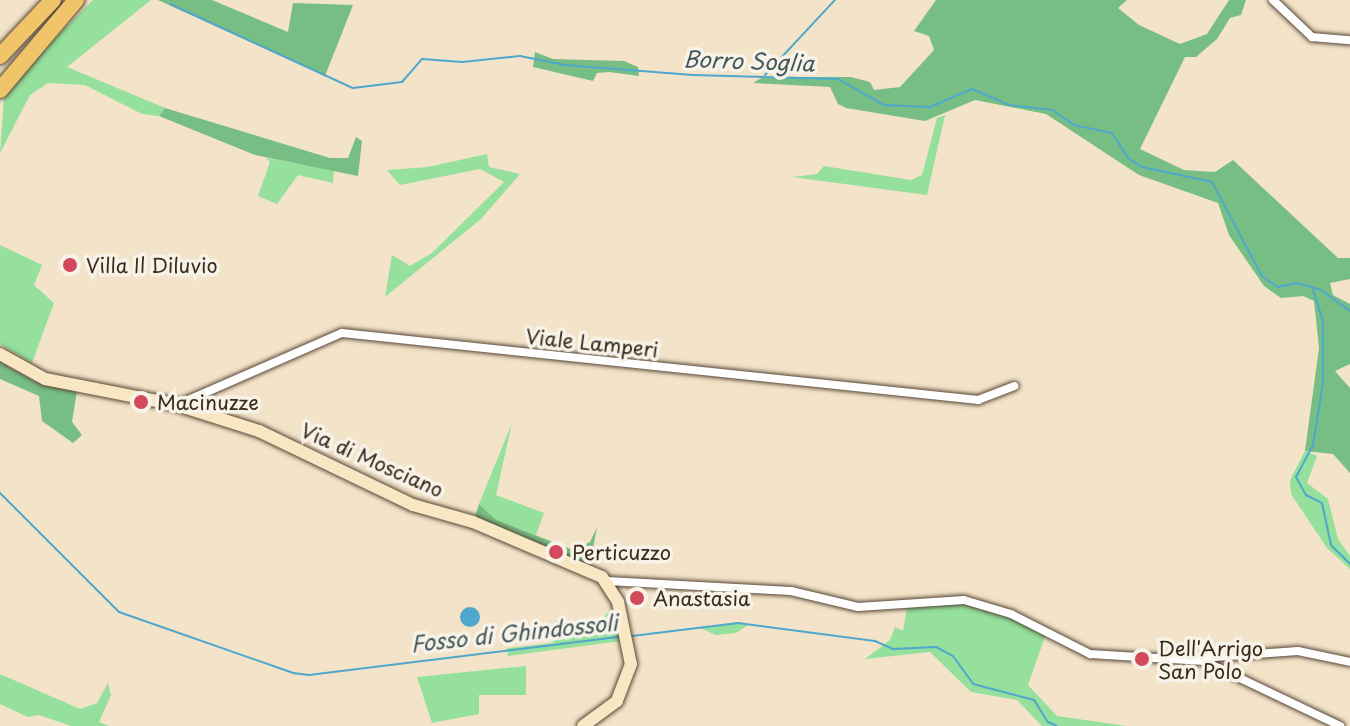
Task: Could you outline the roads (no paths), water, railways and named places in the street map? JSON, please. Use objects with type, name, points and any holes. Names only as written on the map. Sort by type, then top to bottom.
[{"type":"highway","points":[[0,56],[53,0]]},
{"type":"highway","points":[[0,90],[76,0]]},
{"type":"main road","name":"Via di Mosciano","points":[[0,354],[45,379],[177,405],[259,431],[413,505],[473,522],[583,566],[607,581]]},
{"type":"main road","points":[[583,726],[609,709],[623,691],[631,664],[627,635],[607,581]]},
{"type":"street","points":[[1273,0],[1312,37],[1350,40]]},
{"type":"street","name":"Viale Lamperi","points":[[177,405],[342,333],[978,400],[1014,386]]},
{"type":"street","points":[[607,581],[791,591],[858,607],[964,600],[1011,614],[1090,654],[1197,659],[1298,651],[1350,662]]},
{"type":"street","points":[[1197,659],[1340,726]]},
{"type":"water","points":[[470,607],[477,610],[480,617],[477,624],[470,627],[463,624],[460,617],[463,610]]},
{"type":"waterway","points":[[765,75],[835,0]]},
{"type":"waterway","name":"Borro Soglia","points":[[170,4],[353,88],[402,82],[422,59],[462,62],[520,56],[565,65],[693,75],[838,79],[884,105],[930,107],[972,89],[1009,105],[1052,110],[1074,125],[1112,133],[1128,158],[1142,167],[1212,182],[1262,276],[1278,287],[1297,283],[1321,290],[1350,311]]},
{"type":"waterway","points":[[1312,287],[1323,321],[1323,383],[1313,445],[1296,477],[1306,495],[1322,503],[1331,545],[1350,564]]},
{"type":"waterway","name":"Fosso di Ghindossoli","points":[[0,493],[119,612],[293,673],[309,675],[618,637]]},
{"type":"waterway","name":"Fosso di Ghindossoli","points":[[632,636],[738,623],[875,641],[893,649],[936,647],[953,656],[973,684],[1034,700],[1048,722],[1057,726]]},
{"type":"place","name":"Villa Il Diluvio","points":[[70,265]]},
{"type":"place","name":"Macinuzze","points":[[141,402]]},
{"type":"place","name":"Perticuzzo","points":[[556,552]]},
{"type":"place","name":"Anastasia","points":[[637,598]]},
{"type":"place","name":"Dell'Arrigo San Polo","points":[[1142,659]]}]
